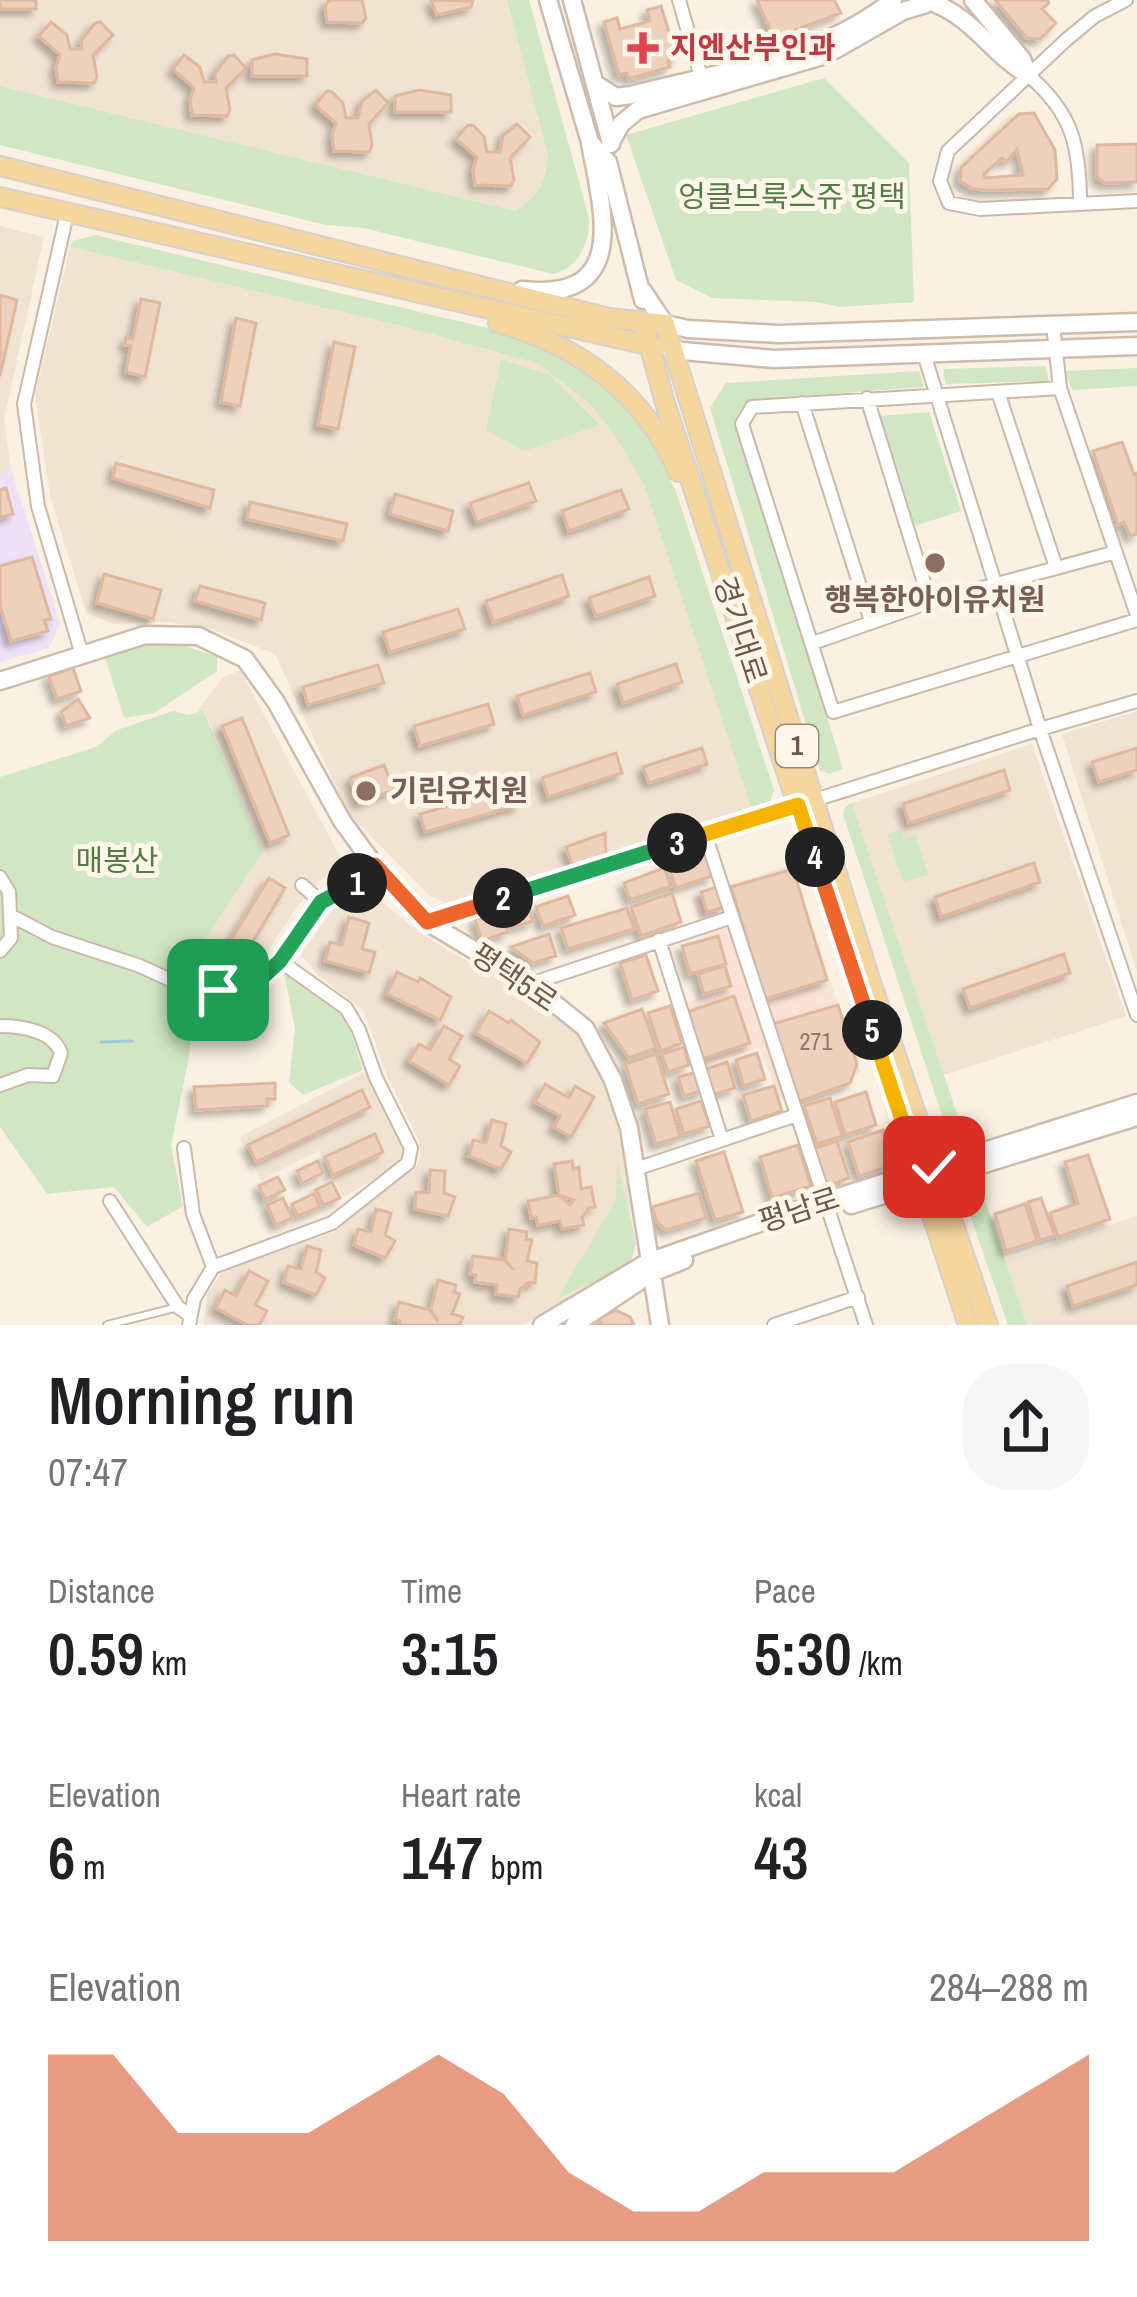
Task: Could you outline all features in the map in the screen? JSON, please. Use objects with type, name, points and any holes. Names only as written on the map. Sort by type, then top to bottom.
[{"type":"main road","points":[[0,166],[476,285],[665,324]]},
{"type":"main road","points":[[0,197],[671,350]]},
{"type":"main road","points":[[445,299],[483,320],[561,345],[622,388],[674,461],[708,532]]},
{"type":"main road","name":"경기대로","points":[[643,322],[708,532],[806,802]]},
{"type":"main road","name":"경기대로","points":[[665,324],[806,802],[929,1176],[988,1325]]},
{"type":"main road","name":"경기대로","points":[[929,1176],[968,1325]]},
{"type":"street","points":[[476,285],[556,293],[590,272],[606,238],[590,142],[548,0]]},
{"type":"street","points":[[572,0],[612,140]]},
{"type":"street","points":[[679,0],[701,77]]},
{"type":"street","points":[[597,86],[616,97],[701,77],[832,38],[893,0]]},
{"type":"street","points":[[973,0],[1022,59],[1028,75]]},
{"type":"street","points":[[1126,0],[1095,16],[948,151],[940,181],[949,203],[980,209],[1137,201]]},
{"type":"street","points":[[643,322],[643,291],[608,163],[621,124],[638,110],[826,55],[903,11],[932,2],[972,24],[1008,64],[1050,93],[1071,126],[1081,204]]},
{"type":"street","points":[[590,142],[608,163]]},
{"type":"street","points":[[67,214],[24,404],[38,506],[82,655]]},
{"type":"street","points":[[643,291],[665,324],[688,329],[778,334],[1137,322]]},
{"type":"street","points":[[1053,326],[1060,388],[1137,617],[833,712],[742,424],[752,407],[1060,388]]},
{"type":"street","points":[[671,350],[775,359],[1137,346]]},
{"type":"street","points":[[924,354],[993,584],[1137,1015]]},
{"type":"street","points":[[998,392],[1056,567]]},
{"type":"street","points":[[867,398],[930,602]]},
{"type":"street","points":[[802,403],[871,622]]},
{"type":"street","points":[[813,643],[930,602],[1116,552]]},
{"type":"street","name":"평택5로","points":[[0,681],[145,635],[198,636],[245,658],[277,702],[342,821],[427,922],[530,984],[585,1028],[613,1080],[629,1128],[664,1325]]},
{"type":"street","points":[[427,922],[1137,700]]},
{"type":"street","points":[[705,834],[866,1325]]},
{"type":"street","points":[[10,915],[52,937],[140,966],[190,989],[244,985],[280,961],[321,902],[356,885],[375,865]]},
{"type":"street","points":[[0,951],[11,938],[9,892],[2,877]]},
{"type":"street","points":[[302,885],[321,902]]},
{"type":"street","points":[[530,984],[732,917]]},
{"type":"street","points":[[659,940],[722,1140]]},
{"type":"street","points":[[110,1201],[184,1318],[214,1267],[332,1223],[408,1163],[411,1148],[346,1008],[280,961]]},
{"type":"street","points":[[0,1026],[32,1030],[56,1041],[62,1053],[53,1076],[28,1075],[0,1085]]},
{"type":"street","name":"평남로","points":[[542,1325],[654,1266],[1137,1103]]},
{"type":"street","points":[[635,1169],[797,1115]]},
{"type":"street","points":[[929,1176],[1137,1117]]},
{"type":"street","points":[[184,1148],[193,1214],[214,1267]]},
{"type":"street","points":[[574,1325],[654,1266]]},
{"type":"street","points":[[774,1325],[858,1297]]},
{"type":"lane","points":[[107,1325],[184,1318]]},
{"type":"shaded area","points":[[0,0],[507,0],[548,156],[546,179],[531,202],[516,211],[0,86]]},
{"type":"shaded area","points":[[0,226],[44,237],[4,420],[11,469],[0,473]]},
{"type":"shaded area","points":[[70,247],[539,364],[591,405],[644,485],[752,811],[446,903],[430,896],[348,813],[275,654],[211,629],[169,622],[113,624],[86,613],[50,496],[35,395]]},
{"type":"shaded area","points":[[11,469],[60,623],[49,648],[0,662],[0,473]]},
{"type":"shaded area","points":[[240,670],[342,860],[342,868],[323,878],[297,907],[256,969],[213,978],[195,976],[197,953],[263,851],[206,715],[197,711],[222,678]]},
{"type":"shaded area","points":[[1137,711],[1137,972],[1062,734]]},
{"type":"shaded area","points":[[1032,744],[1126,1016],[944,1075],[852,803]]},
{"type":"shaded area","points":[[791,865],[861,1072],[779,1100],[760,1047],[693,1070],[672,1007],[723,990],[692,898]]},
{"type":"shaded area","points":[[366,890],[429,939],[550,1009],[586,1042],[614,1106],[625,1161],[633,1230],[622,1266],[522,1325],[204,1325],[207,1294],[224,1270],[333,1232],[417,1165],[421,1155],[363,1010],[319,976],[301,955],[337,903]]},
{"type":"shaded area","points":[[367,1071],[406,1146],[404,1162],[343,1197],[319,1151],[261,1180],[239,1137]]},
{"type":"shaded area","points":[[1137,1216],[1137,1325],[1027,1325],[1005,1260]]},
{"type":"green space","points":[[507,0],[529,0],[589,218],[581,253],[570,266],[553,274],[363,228],[326,225],[0,145],[0,86],[516,211],[540,188],[548,156]]},
{"type":"green space","name":"엉클브룩스쥬 평택","points":[[824,78],[909,163],[914,302],[840,307],[712,298],[676,280],[626,135]]},
{"type":"green space","points":[[95,235],[517,335],[564,355],[605,384],[634,417],[676,492],[774,790],[770,802],[752,811],[644,485],[591,405],[539,364],[70,247],[73,241]]},
{"type":"green space","points":[[501,360],[548,374],[600,425],[524,451],[486,430]]},
{"type":"green space","points":[[1045,366],[1049,381],[946,384],[943,369]]},
{"type":"green space","points":[[1137,368],[1137,386],[1076,390],[1065,371]]},
{"type":"green space","points":[[919,371],[924,387],[748,400],[736,417],[843,769],[829,774],[820,770],[710,408],[726,383]]},
{"type":"green space","points":[[929,412],[961,511],[915,526],[880,416]]},
{"type":"green space","points":[[142,643],[177,643],[217,657],[217,671],[154,713],[124,718],[104,654]]},
{"type":"green space","name":"매봉산","points":[[203,710],[263,851],[197,953],[189,1058],[171,1146],[183,1206],[147,1227],[114,1187],[47,1194],[0,1127],[0,777],[96,747],[117,730],[173,711],[189,715]]},
{"type":"green space","points":[[852,803],[968,1146],[952,1146],[843,814]]},
{"type":"green space","points":[[900,830],[904,838],[916,835],[928,875],[903,882],[887,834]]},
{"type":"green space","points":[[284,972],[344,1011],[363,1070],[303,1095],[289,1082],[295,1029]]},
{"type":"green space","points":[[617,1161],[636,1244],[630,1264],[557,1299],[616,1200]]},
{"type":"green space","points":[[983,1194],[1027,1325],[1008,1325],[969,1212],[973,1197]]},
{"type":"building","points":[[0,0],[36,0],[36,9],[0,9]]},
{"type":"building","points":[[329,0],[362,0],[366,18],[362,23],[327,22]]},
{"type":"building","points":[[757,0],[834,0],[841,13],[774,38]]},
{"type":"building","points":[[995,0],[1047,0],[1042,9],[1056,23],[1040,39],[1027,38]]},
{"type":"building","points":[[431,1],[473,1],[471,7],[437,15]]},
{"type":"building","points":[[661,6],[677,58],[668,61],[670,67],[629,79],[627,73],[619,75],[604,22],[617,18],[620,29],[650,21],[647,10]]},
{"type":"building","points":[[51,22],[67,35],[70,49],[82,49],[81,41],[95,23],[100,22],[113,35],[93,55],[94,83],[58,82],[60,55],[39,36]]},
{"type":"building","points":[[275,54],[307,59],[307,76],[252,76],[252,60]]},
{"type":"building","points":[[184,55],[200,67],[204,82],[216,82],[215,74],[228,56],[234,55],[246,68],[226,88],[227,116],[192,115],[194,88],[173,69]]},
{"type":"building","points":[[376,90],[388,103],[369,124],[369,152],[334,151],[336,123],[315,105],[327,91],[332,92],[343,103],[346,118],[358,118],[362,101]]},
{"type":"building","points":[[419,90],[451,95],[451,112],[395,112],[395,96]]},
{"type":"building","points":[[1034,113],[1055,150],[1057,179],[1048,189],[973,189],[960,181],[961,168],[1019,114]],"holes":[[[1017,149],[1023,175],[985,178],[984,174],[1002,158],[1007,162]]]},
{"type":"building","points":[[517,124],[530,137],[510,158],[511,186],[475,185],[477,157],[456,139],[468,125],[474,126],[484,137],[487,152],[500,152],[503,135]]},
{"type":"building","points":[[1137,144],[1137,182],[1105,183],[1097,178],[1097,145]]},
{"type":"building","points":[[0,295],[17,300],[0,376]]},
{"type":"building","points":[[141,299],[160,303],[145,377],[126,372],[131,346],[125,345],[126,338],[133,339]]},
{"type":"building","points":[[236,318],[256,323],[240,406],[221,402]]},
{"type":"building","points":[[334,342],[355,347],[338,429],[318,425]]},
{"type":"building","points":[[1122,442],[1137,473],[1137,534],[1130,536],[1124,522],[1118,525],[1093,451]]},
{"type":"building","points":[[116,463],[214,490],[210,508],[113,478]]},
{"type":"building","points":[[529,483],[536,501],[477,522],[470,503]]},
{"type":"building","points":[[6,488],[13,514],[0,518],[0,490]]},
{"type":"building","points":[[621,490],[629,509],[569,531],[562,511]]},
{"type":"building","points":[[395,494],[453,511],[448,531],[390,514]]},
{"type":"building","points":[[250,502],[347,524],[343,541],[247,519]]},
{"type":"building","points":[[32,557],[51,619],[44,620],[48,631],[11,641],[0,606],[0,566]]},
{"type":"building","points":[[104,574],[161,590],[153,619],[97,603]]},
{"type":"building","points":[[562,575],[569,596],[493,622],[486,601]]},
{"type":"building","points":[[649,577],[655,596],[596,616],[589,598]]},
{"type":"building","points":[[200,586],[265,603],[261,620],[195,601]]},
{"type":"building","points":[[458,609],[465,629],[390,652],[383,632]]},
{"type":"building","points":[[676,664],[682,682],[623,703],[617,684]]},
{"type":"building","points":[[378,665],[384,683],[308,705],[303,687]]},
{"type":"building","points":[[73,668],[81,691],[57,699],[49,676]]},
{"type":"building","points":[[590,673],[596,692],[523,715],[517,696]]},
{"type":"building","points":[[78,699],[90,718],[66,726],[61,712]]},
{"type":"building","points":[[488,704],[494,724],[420,746],[414,726]]},
{"type":"building","points":[[242,718],[289,835],[270,843],[222,726]]},
{"type":"building","points":[[702,748],[707,764],[649,783],[643,767]]},
{"type":"building","points":[[1137,748],[1137,770],[1099,782],[1092,762]]},
{"type":"building","points":[[616,753],[622,773],[548,797],[542,778]]},
{"type":"building","name":"기린유치원","points":[[384,765],[394,790],[359,803],[350,778]]},
{"type":"building","points":[[1004,770],[1010,790],[909,823],[903,804]]},
{"type":"building","points":[[514,787],[519,805],[425,832],[420,814]]},
{"type":"building","points":[[605,833],[606,854],[573,866],[566,847]]},
{"type":"building","points":[[704,852],[712,876],[676,888],[668,865]]},
{"type":"building","points":[[1034,863],[1040,882],[941,917],[935,897]]},
{"type":"building","points":[[664,868],[671,886],[630,900],[624,883]]},
{"type":"building","points":[[793,869],[827,980],[765,999],[731,887]]},
{"type":"building","points":[[269,878],[285,888],[243,958],[226,948]]},
{"type":"building","points":[[717,887],[724,907],[707,912],[701,892]]},
{"type":"building","points":[[672,893],[681,922],[641,936],[631,907]]},
{"type":"building","points":[[568,896],[575,915],[543,926],[536,907]]},
{"type":"building","points":[[527,903],[533,921],[515,927],[509,909]]},
{"type":"building","points":[[627,908],[634,929],[568,949],[561,928]]},
{"type":"building","points":[[501,910],[508,932],[482,941],[475,919]]},
{"type":"building","points":[[349,917],[369,923],[362,949],[375,952],[369,973],[325,961],[330,942],[342,945]]},
{"type":"building","points":[[549,934],[556,956],[533,963],[511,947]]},
{"type":"building","points":[[718,936],[726,964],[690,974],[682,946]]},
{"type":"building","points":[[1064,954],[1070,973],[970,1008],[963,989]]},
{"type":"building","points":[[646,955],[658,991],[632,1000],[620,963]]},
{"type":"building","points":[[725,966],[731,986],[704,994],[698,974]]},
{"type":"building","points":[[397,972],[418,982],[420,978],[451,997],[440,1020],[387,994]]},
{"type":"building","points":[[734,996],[750,1043],[702,1059],[687,1012]]},
{"type":"building","points":[[838,1005],[857,1064],[850,1083],[798,1102],[773,1024]]},
{"type":"building","points":[[670,1006],[682,1043],[661,1051],[648,1013]]},
{"type":"building","points":[[642,1009],[656,1048],[629,1058],[604,1023]]},
{"type":"building","points":[[489,1011],[511,1020],[540,1042],[527,1063],[476,1033]]},
{"type":"building","points":[[444,1026],[462,1036],[449,1059],[460,1066],[449,1085],[409,1061],[419,1044],[430,1050]]},
{"type":"building","points":[[684,1047],[689,1065],[668,1072],[662,1054]]},
{"type":"building","points":[[757,1053],[765,1079],[744,1086],[736,1060]]},
{"type":"building","points":[[656,1054],[669,1094],[638,1104],[625,1064]]},
{"type":"building","points":[[727,1062],[735,1088],[712,1095],[704,1070]]},
{"type":"building","points":[[697,1072],[703,1091],[684,1096],[678,1077]]},
{"type":"building","points":[[275,1083],[275,1099],[267,1099],[267,1106],[196,1110],[194,1087]]},
{"type":"building","points":[[545,1084],[569,1098],[575,1086],[594,1097],[571,1137],[554,1127],[560,1116],[535,1102]]},
{"type":"building","points":[[774,1086],[782,1111],[751,1121],[743,1095]]},
{"type":"building","points":[[362,1090],[370,1107],[256,1162],[248,1145]]},
{"type":"building","points":[[866,1092],[876,1125],[845,1135],[835,1102]]},
{"type":"building","points":[[830,1098],[842,1136],[817,1144],[804,1106]]},
{"type":"building","points":[[701,1101],[710,1126],[684,1134],[676,1109]]},
{"type":"building","points":[[670,1102],[680,1137],[656,1144],[645,1109]]},
{"type":"building","points":[[492,1120],[506,1124],[501,1146],[511,1152],[501,1169],[469,1156],[473,1140],[486,1143]]},
{"type":"building","points":[[883,1130],[891,1156],[888,1167],[859,1176],[848,1142]]},
{"type":"building","points":[[375,1134],[383,1152],[333,1175],[325,1157]]},
{"type":"building","points":[[837,1141],[849,1178],[826,1186],[813,1149]]},
{"type":"building","points":[[798,1145],[811,1186],[772,1198],[760,1157]]},
{"type":"building","points":[[724,1152],[743,1212],[715,1220],[696,1161]]},
{"type":"building","points":[[1088,1155],[1110,1219],[1058,1237],[1050,1213],[1078,1203],[1065,1162]]},
{"type":"building","points":[[318,1161],[323,1173],[302,1183],[297,1171]]},
{"type":"building","points":[[572,1161],[573,1169],[579,1167],[581,1189],[591,1187],[595,1207],[582,1217],[584,1225],[562,1229],[560,1221],[538,1225],[536,1217],[531,1218],[528,1201],[559,1195],[554,1164]]},
{"type":"building","points":[[430,1170],[445,1171],[444,1193],[455,1197],[448,1216],[415,1209],[416,1192],[429,1193]]},
{"type":"building","points":[[278,1177],[285,1190],[265,1199],[259,1186]]},
{"type":"building","points":[[332,1182],[340,1198],[324,1205],[316,1190]]},
{"type":"building","points":[[699,1193],[706,1218],[666,1230],[657,1222],[652,1207]]},
{"type":"building","points":[[314,1194],[320,1207],[298,1216],[292,1204]]},
{"type":"building","points":[[283,1198],[292,1218],[276,1225],[267,1205]]},
{"type":"building","points":[[1041,1198],[1055,1236],[1040,1240],[1028,1202]]},
{"type":"building","points":[[1025,1204],[1037,1241],[1006,1251],[995,1214]]},
{"type":"building","points":[[376,1209],[391,1213],[385,1235],[395,1241],[385,1258],[354,1245],[358,1229],[371,1232]]},
{"type":"building","points":[[509,1229],[527,1232],[526,1239],[532,1240],[527,1261],[537,1263],[535,1283],[520,1289],[518,1297],[496,1294],[497,1285],[475,1282],[476,1275],[470,1274],[473,1256],[504,1260],[514,1270],[505,1260]]},
{"type":"building","points":[[307,1246],[321,1250],[316,1272],[325,1278],[316,1295],[284,1282],[288,1266],[301,1269]]},
{"type":"building","points":[[1137,1262],[1137,1285],[1073,1306],[1067,1286]]},
{"type":"building","points":[[249,1271],[268,1281],[255,1305],[267,1311],[259,1325],[248,1325],[216,1308],[225,1290],[236,1296]]},
{"type":"building","points":[[438,1280],[456,1285],[454,1292],[460,1294],[452,1314],[463,1317],[460,1325],[399,1325],[395,1320],[399,1302],[430,1310],[438,1321],[431,1310]]},
{"type":"building","points":[[616,1310],[634,1325],[602,1325],[599,1319]]},
{"type":"waterway","points":[[101,1042],[132,1041]]},
{"type":"place","name":"지엔산부인과","points":[[643,48]]},
{"type":"place","name":"행복한아이유치원","points":[[935,563]]},
{"type":"place","name":"기린유치원","points":[[366,791]]},
{"type":"route","points":[[218,990],[266,974],[321,902],[356,885],[375,865],[427,922],[798,805],[919,1171],[934,1167]]}]
